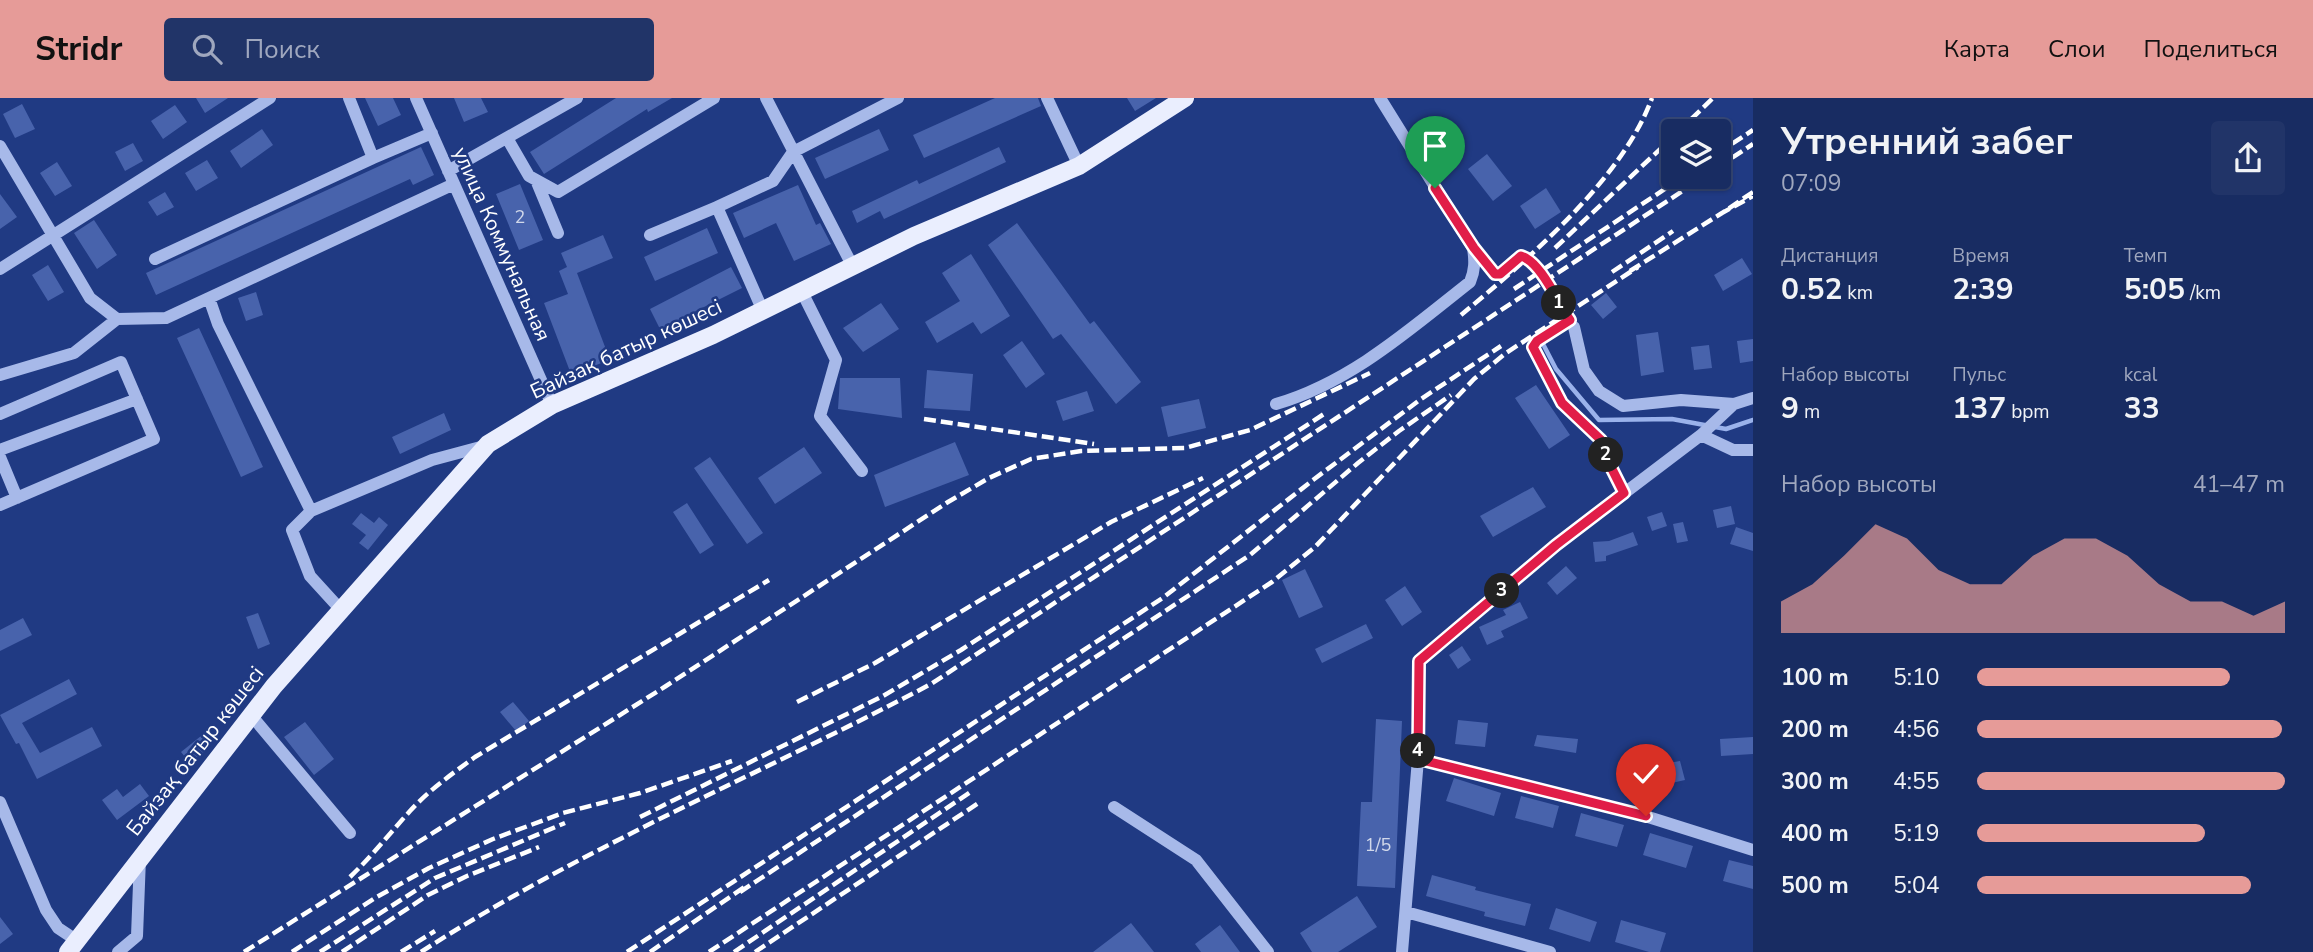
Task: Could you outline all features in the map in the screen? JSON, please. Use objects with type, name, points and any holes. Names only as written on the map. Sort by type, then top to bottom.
[{"type":"main road","name":"Байзақ батыр көшесі","points":[[72,946],[274,686],[488,444],[552,405],[713,335],[914,236],[1079,166],[1185,98]]},
{"type":"street","points":[[0,269],[270,98]]},
{"type":"street","points":[[349,98],[373,158]]},
{"type":"street","name":"улица Коммунальная","points":[[416,98],[552,405]]},
{"type":"street","points":[[448,171],[577,98]]},
{"type":"street","points":[[507,138],[529,176],[558,192],[713,98]]},
{"type":"street","points":[[765,98],[853,267]]},
{"type":"street","points":[[650,235],[774,181],[793,152],[898,98]]},
{"type":"street","points":[[1048,98],[1079,166]]},
{"type":"street","points":[[1276,404],[1316,390],[1355,370],[1470,282],[1475,266],[1474,248],[1380,98]]},
{"type":"street","points":[[155,259],[432,133]]},
{"type":"street","points":[[0,146],[89,298],[117,319]]},
{"type":"street","points":[[536,180],[558,233]]},
{"type":"street","points":[[0,375],[74,352],[117,319],[166,318],[454,184]]},
{"type":"street","points":[[717,207],[762,311]]},
{"type":"street","points":[[802,292],[836,360],[820,416],[862,471]]},
{"type":"street","points":[[209,298],[218,324],[311,511]]},
{"type":"street","points":[[1574,327],[1584,370],[1600,391],[1623,406],[1681,400],[1734,404],[1753,398]]},
{"type":"street","points":[[0,414],[121,362],[154,439],[0,505]]},
{"type":"street","points":[[0,450],[137,399]]},
{"type":"street","points":[[1402,952],[1418,759],[1419,661],[1556,545],[1701,435],[1734,404]]},
{"type":"street","points":[[1701,435],[1733,450],[1753,450]]},
{"type":"street","points":[[341,610],[310,576],[292,530],[311,511],[432,460],[488,444]]},
{"type":"street","points":[[0,457],[18,498]]},
{"type":"street","points":[[251,715],[350,833]]},
{"type":"street","points":[[1418,759],[1646,816],[1753,850]]},
{"type":"street","points":[[0,802],[46,910],[72,946]]},
{"type":"street","points":[[1114,807],[1196,860],[1268,952]]},
{"type":"street","points":[[118,952],[138,936],[140,858]]},
{"type":"street","points":[[1406,912],[1550,952]]},
{"type":"path","points":[[1474,248],[1495,274],[1500,274],[1521,256],[1527,257],[1562,306],[1570,320],[1537,341],[1533,347],[1562,403],[1601,440],[1624,493]]},
{"type":"building","points":[[196,98],[228,98],[205,113]]},
{"type":"building","points":[[365,98],[393,98],[401,115],[378,126]]},
{"type":"building","points":[[454,98],[481,98],[488,112],[464,122]]},
{"type":"building","points":[[616,98],[672,98],[648,112],[647,109],[544,174],[530,152]]},
{"type":"building","points":[[995,98],[1038,98],[1041,106],[924,158],[913,135]]},
{"type":"building","points":[[1127,98],[1156,98],[1135,111]]},
{"type":"building","points":[[22,104],[35,129],[15,138],[3,114]]},
{"type":"building","points":[[175,105],[187,122],[163,139],[151,121]]},
{"type":"building","points":[[262,129],[273,145],[241,168],[230,151]]},
{"type":"building","points":[[879,129],[889,150],[825,179],[815,158]]},
{"type":"building","points":[[133,143],[143,161],[125,171],[115,152]]},
{"type":"building","points":[[421,147],[434,175],[413,185],[410,179],[156,295],[146,273]]},
{"type":"building","points":[[999,147],[1006,162],[884,219],[880,211],[857,223],[852,211],[917,180],[919,184]]},
{"type":"building","points":[[1487,154],[1512,186],[1493,201],[1468,169]]},
{"type":"building","points":[[207,160],[218,178],[196,191],[185,173]]},
{"type":"building","points":[[57,162],[72,186],[55,196],[40,173]]},
{"type":"building","points":[[520,184],[543,240],[519,250],[496,194]]},
{"type":"building","points":[[798,185],[816,225],[820,223],[831,244],[794,261],[776,223],[744,238],[733,213]]},
{"type":"building","points":[[1546,188],[1561,212],[1535,229],[1520,206]]},
{"type":"building","points":[[165,192],[174,207],[157,216],[148,202]]},
{"type":"building","points":[[0,194],[17,217],[0,229]]},
{"type":"building","points":[[94,220],[117,255],[97,269],[74,233]]},
{"type":"building","points":[[1017,223],[1090,324],[1094,321],[1141,382],[1116,404],[1061,334],[1053,339],[988,245]]},
{"type":"building","points":[[707,228],[718,253],[655,281],[644,257]]},
{"type":"building","points":[[603,235],[613,258],[577,273],[610,360],[571,374],[544,303],[568,294],[559,271],[567,267],[561,253]]},
{"type":"building","points":[[971,254],[1010,316],[981,334],[973,322],[937,343],[925,322],[960,301],[942,273]]},
{"type":"building","points":[[1742,258],[1752,274],[1723,291],[1714,275]]},
{"type":"building","points":[[48,265],[64,292],[48,301],[32,275]]},
{"type":"building","points":[[731,267],[742,288],[660,329],[650,309]]},
{"type":"building","points":[[256,292],[263,315],[246,321],[238,298]]},
{"type":"building","points":[[1606,293],[1617,307],[1603,319],[1591,305]]},
{"type":"building","points":[[881,303],[899,329],[863,352],[843,328]]},
{"type":"building","points":[[199,328],[263,467],[241,477],[177,338]]},
{"type":"building","points":[[1658,332],[1664,372],[1641,376],[1636,335]]},
{"type":"building","points":[[1753,339],[1753,361],[1740,363],[1737,341]]},
{"type":"building","points":[[1022,341],[1045,374],[1026,388],[1003,355]]},
{"type":"building","points":[[1709,345],[1712,368],[1694,370],[1691,347]]},
{"type":"building","points":[[927,370],[973,374],[970,411],[924,408]]},
{"type":"building","points":[[840,378],[900,378],[902,418],[838,409]]},
{"type":"building","points":[[1536,385],[1570,435],[1549,449],[1515,398]]},
{"type":"building","points":[[1087,391],[1094,411],[1063,421],[1056,401]]},
{"type":"building","points":[[1199,399],[1206,428],[1168,437],[1161,407]]},
{"type":"building","points":[[444,413],[451,430],[400,454],[392,437]]},
{"type":"building","points":[[955,442],[969,475],[885,507],[874,475]]},
{"type":"building","points":[[804,447],[822,473],[775,504],[758,478]]},
{"type":"building","points":[[710,457],[763,533],[747,544],[694,468]]},
{"type":"building","points":[[1533,487],[1546,507],[1493,537],[1480,516]]},
{"type":"building","points":[[687,503],[714,545],[700,554],[673,512]]},
{"type":"building","points":[[1731,506],[1735,524],[1717,528],[1713,510]]},
{"type":"building","points":[[1662,512],[1667,526],[1652,531],[1647,517]]},
{"type":"building","points":[[361,513],[374,523],[379,517],[388,525],[368,550],[359,543],[366,535],[352,524]]},
{"type":"building","points":[[1683,522],[1688,541],[1677,543],[1673,524]]},
{"type":"building","points":[[1736,527],[1753,533],[1753,551],[1730,544]]},
{"type":"building","points":[[1633,532],[1638,545],[1606,556],[1606,561],[1595,562],[1593,542],[1609,541]]},
{"type":"building","points":[[1566,566],[1577,578],[1557,595],[1547,583]]},
{"type":"building","points":[[1305,569],[1323,607],[1299,618],[1282,580]]},
{"type":"building","points":[[1405,586],[1422,612],[1402,626],[1385,600]]},
{"type":"building","points":[[1520,602],[1528,618],[1501,631],[1504,637],[1487,645],[1479,627],[1506,615],[1503,610]]},
{"type":"building","points":[[258,613],[270,644],[258,649],[246,617]]},
{"type":"building","points":[[23,618],[32,635],[0,651],[0,630]]},
{"type":"building","points":[[1366,624],[1373,638],[1322,663],[1315,649]]},
{"type":"building","points":[[1462,646],[1471,660],[1458,669],[1449,655]]},
{"type":"building","points":[[69,679],[77,694],[22,723],[40,753],[92,727],[102,746],[37,779],[19,743],[16,744],[0,715]]},
{"type":"building","points":[[513,702],[529,721],[516,731],[500,712]]},
{"type":"building","points":[[1376,719],[1402,721],[1395,888],[1357,886],[1361,802],[1372,802]]},
{"type":"building","points":[[1458,720],[1488,723],[1485,747],[1455,744]]},
{"type":"building","points":[[305,722],[334,759],[314,775],[284,737]]},
{"type":"building","points":[[1537,735],[1578,739],[1576,753],[1534,746]]},
{"type":"building","points":[[201,736],[210,747],[190,763],[181,752]]},
{"type":"building","points":[[1753,737],[1753,754],[1721,756],[1720,739]]},
{"type":"building","points":[[1621,761],[1639,763],[1637,777],[1619,774]]},
{"type":"building","points":[[1680,761],[1685,780],[1667,784],[1663,764]]},
{"type":"building","points":[[1454,778],[1501,793],[1494,816],[1446,801]]},
{"type":"building","points":[[140,784],[149,796],[117,820],[102,800],[117,789],[123,797]]},
{"type":"building","points":[[1521,796],[1559,806],[1553,828],[1515,818]]},
{"type":"building","points":[[1581,813],[1624,825],[1617,847],[1575,836]]},
{"type":"building","points":[[1650,833],[1693,846],[1686,868],[1643,855]]},
{"type":"building","points":[[1729,860],[1753,866],[1753,889],[1723,881]]},
{"type":"building","points":[[1432,875],[1476,887],[1475,890],[1531,904],[1525,926],[1484,916],[1485,912],[1426,896]]},
{"type":"building","points":[[1357,896],[1377,927],[1338,952],[1312,952],[1300,933]]},
{"type":"building","points":[[1556,908],[1597,922],[1590,942],[1549,929]]},
{"type":"building","points":[[0,917],[13,934],[0,944]]},
{"type":"building","points":[[1621,920],[1666,933],[1660,952],[1649,952],[1615,942]]},
{"type":"building","points":[[1131,923],[1154,952],[1093,952]]},
{"type":"building","points":[[1220,925],[1240,952],[1201,952],[1195,944]]},
{"type":"waterway","points":[[1543,344],[1556,369],[1599,420],[1672,419],[1726,429],[1753,420]]},
{"type":"railway","points":[[1461,315],[1543,244],[1596,188],[1638,129],[1652,98]]},
{"type":"railway","points":[[1691,119],[1713,98]]},
{"type":"railway","points":[[1731,144],[1753,130]]},
{"type":"railway","points":[[1731,158],[1753,144]]},
{"type":"railway","points":[[1555,248],[1661,148]]},
{"type":"railway","points":[[1514,289],[1665,189]]},
{"type":"railway","points":[[421,952],[545,878],[931,684],[1686,189]]},
{"type":"railway","points":[[1753,192],[1722,213],[1753,196]]},
{"type":"railway","points":[[1630,271],[1722,213]]},
{"type":"railway","points":[[1612,272],[1673,231]]},
{"type":"railway","points":[[709,952],[1272,582],[1315,547],[1474,379],[1506,353],[1638,267]]},
{"type":"railway","points":[[627,952],[1164,597],[1421,399],[1501,346]]},
{"type":"railway","points":[[244,952],[666,686],[989,478],[1031,459],[1081,451],[1185,448],[1250,430],[1370,373]]},
{"type":"railway","points":[[740,892],[1250,555],[1358,463],[1451,395]]},
{"type":"railway","points":[[640,817],[883,696],[961,650],[1327,412]]},
{"type":"railway","points":[[924,419],[1094,444]]},
{"type":"railway","points":[[797,702],[875,663],[1111,522],[1203,478]]},
{"type":"railway","points":[[350,877],[417,803],[475,757],[769,580]]},
{"type":"railway","points":[[292,952],[375,898],[429,868],[493,839],[563,813],[640,793],[732,761]]},
{"type":"railway","points":[[734,952],[972,791]]},
{"type":"railway","points":[[755,952],[980,802]]},
{"type":"railway","points":[[320,952],[435,878],[565,823]]},
{"type":"railway","points":[[342,952],[428,895],[539,847]]},
{"type":"railway","points":[[650,952],[746,886]]},
{"type":"railway","points":[[401,952],[435,931]]},
{"type":"route","points":[[1435,188],[1474,248],[1495,274],[1500,274],[1521,256],[1527,257],[1534,263],[1562,306],[1570,320],[1537,341],[1533,347],[1562,403],[1601,440],[1624,493],[1556,545],[1419,661],[1418,759],[1646,816]]}]
